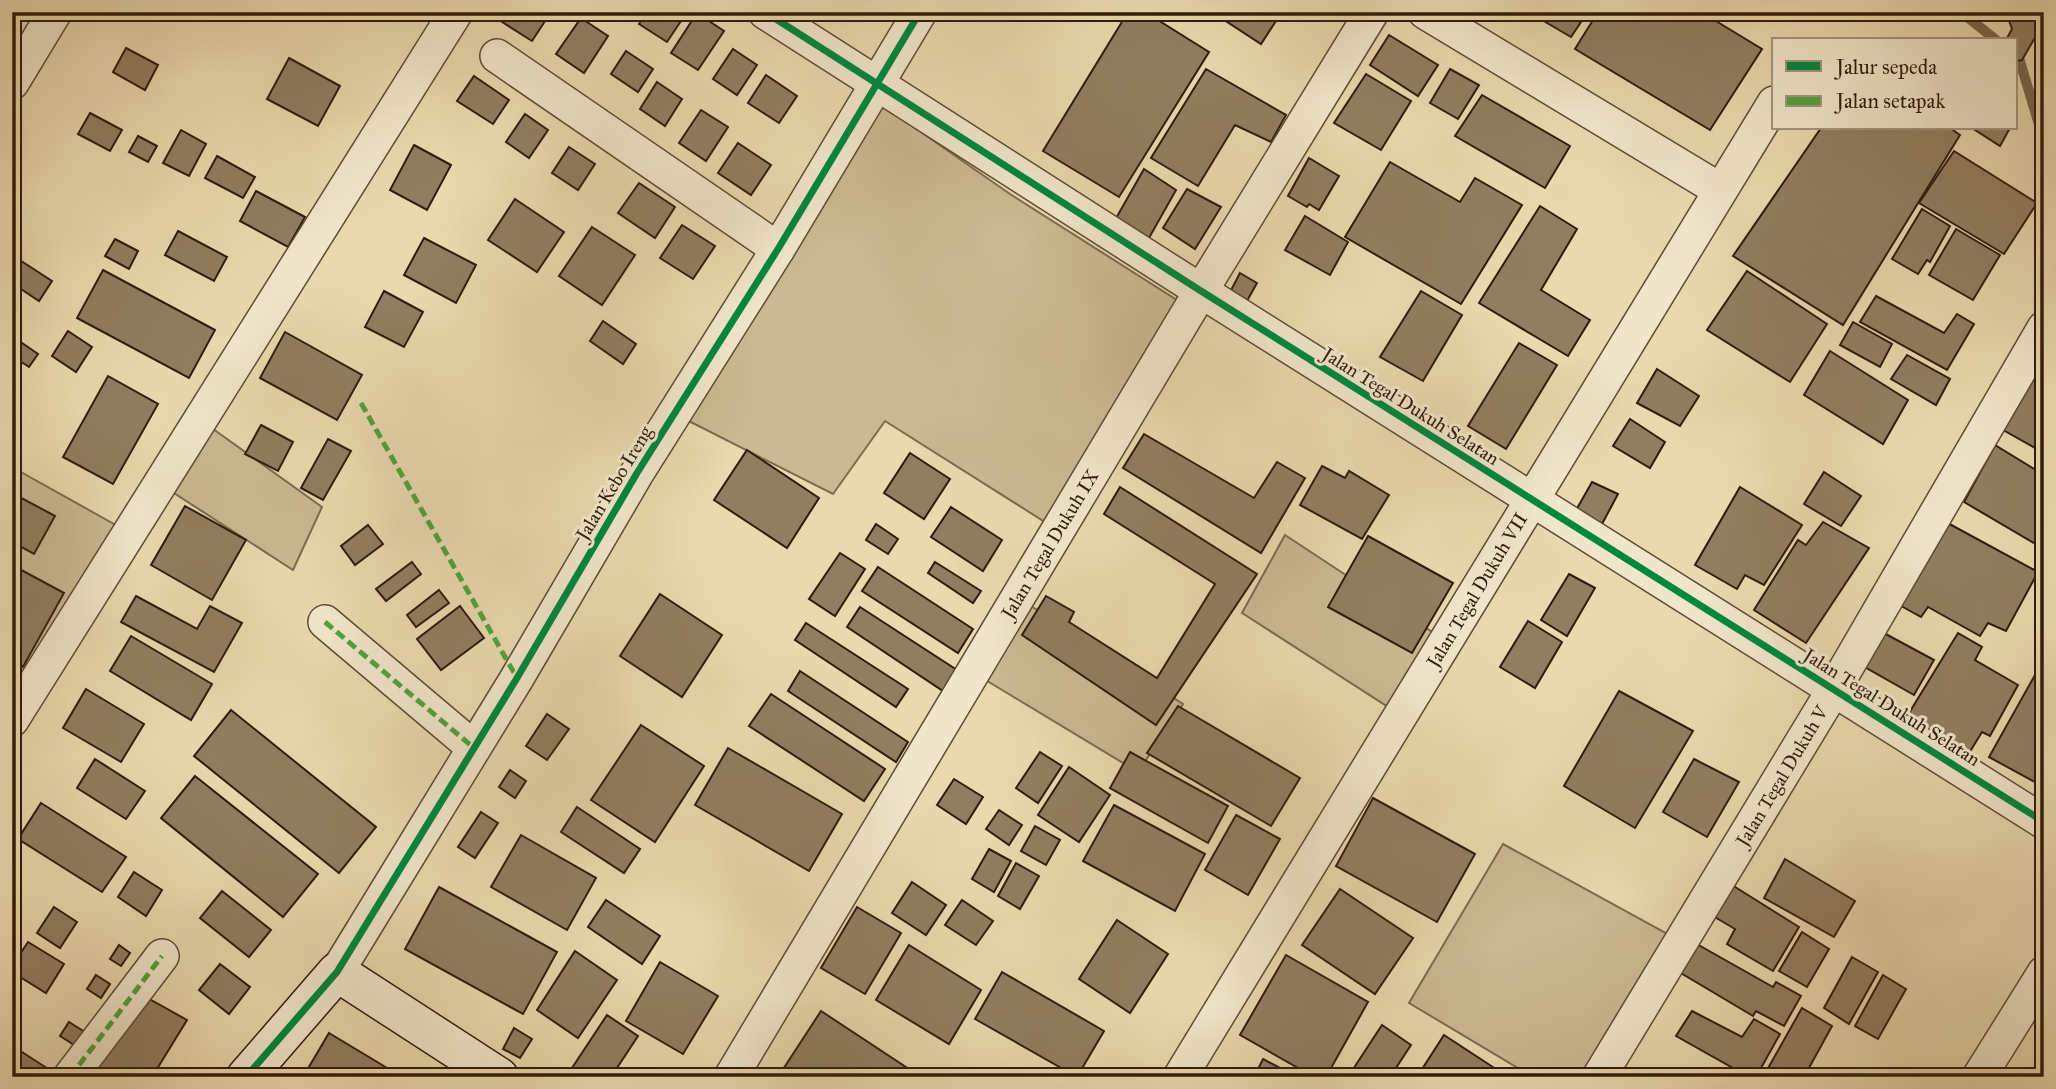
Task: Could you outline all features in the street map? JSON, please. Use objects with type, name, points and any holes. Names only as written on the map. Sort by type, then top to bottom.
[{"type":"street","points":[[12,83],[55,12]]},
{"type":"street","points":[[12,720],[456,12]]},
{"type":"street","name":"Jalan Tegal Dukuh Selatan","points":[[765,12],[1532,501],[2044,822]]},
{"type":"street","name":"Jalan Kebo Ireng","points":[[337,972],[517,678],[637,473],[778,249],[920,12]]},
{"type":"street","name":"Jalan Tegal Dukuh IX","points":[[731,1077],[1201,291],[1372,12]]},
{"type":"street","points":[[1425,12],[1720,190]]},
{"type":"street","points":[[496,56],[778,249]]},
{"type":"street","name":"Jalan Tegal Dukuh VII","points":[[1180,1077],[1772,106]]},
{"type":"street","name":"Jalan Tegal Dukuh V","points":[[1599,1077],[1834,689],[2044,328]]},
{"type":"street","points":[[325,622],[474,748]]},
{"type":"street","points":[[70,1077],[162,956]]},
{"type":"street","points":[[246,1077],[337,972],[499,1077]]},
{"type":"street","points":[[1979,1077],[2044,973]]},
{"type":"shaded area","points":[[862,91],[1010,194],[1191,309],[1056,529],[885,421],[833,494],[675,414]]},
{"type":"shaded area","points":[[202,421],[322,507],[293,570],[163,486]]},
{"type":"shaded area","points":[[12,467],[130,533],[34,681],[12,668]]},
{"type":"shaded area","points":[[1285,535],[1443,639],[1396,712],[1242,613]]},
{"type":"shaded area","points":[[1017,597],[1183,704],[1138,772],[974,673]]},
{"type":"shaded area","points":[[1503,844],[1675,938],[1586,1077],[1533,1077],[1409,1003]]},
{"type":"building","points":[[504,12],[551,12],[532,41],[499,20]]},
{"type":"building","points":[[647,12],[681,12],[685,15],[667,42],[639,24]]},
{"type":"building","points":[[1128,12],[1145,12],[1209,52],[1119,197],[1043,151]]},
{"type":"building","points":[[1212,12],[1270,12],[1278,18],[1261,44]]},
{"type":"building","points":[[1444,12],[1477,12],[1467,27]]},
{"type":"building","points":[[1547,12],[1562,12],[1581,22],[1571,37],[1542,20]]},
{"type":"building","points":[[1598,12],[1701,12],[1762,49],[1710,130],[1575,49]]},
{"type":"building","points":[[2006,12],[2044,12],[2044,22],[2022,60],[2018,61],[2018,38],[2007,38],[2012,29]]},
{"type":"building","points":[[697,13],[724,31],[698,70],[671,53]]},
{"type":"building","points":[[581,18],[608,36],[584,73],[556,54]]},
{"type":"building","points":[[1389,35],[1438,65],[1418,96],[1370,65]]},
{"type":"building","points":[[126,48],[158,65],[145,90],[113,72]]},
{"type":"building","points":[[733,49],[757,65],[737,95],[713,79]]},
{"type":"building","points":[[626,51],[653,69],[638,92],[611,74]]},
{"type":"building","points":[[289,58],[340,86],[318,126],[267,99]]},
{"type":"building","points":[[1206,69],[1286,115],[1271,142],[1235,125],[1198,186],[1151,158]]},
{"type":"building","points":[[1450,69],[1479,85],[1458,119],[1430,103]]},
{"type":"building","points":[[1366,74],[1411,101],[1381,150],[1334,123]]},
{"type":"building","points":[[766,75],[797,96],[779,123],[748,103]]},
{"type":"building","points":[[474,76],[509,100],[493,124],[457,101]]},
{"type":"building","points":[[657,82],[682,99],[665,126],[640,109]]},
{"type":"building","points":[[1482,95],[1570,146],[1545,188],[1455,136]]},
{"type":"building","points":[[701,110],[728,127],[706,161],[679,143]]},
{"type":"building","points":[[90,113],[122,130],[110,151],[78,134]]},
{"type":"building","points":[[525,114],[548,130],[529,158],[506,142]]},
{"type":"building","points":[[181,130],[206,144],[189,176],[163,163]]},
{"type":"building","points":[[1820,130],[1953,130],[1960,135],[1843,325],[1733,256]]},
{"type":"building","points":[[1975,130],[2009,130],[2000,146]]},
{"type":"building","points":[[138,136],[157,146],[148,162],[129,152]]},
{"type":"building","points":[[738,143],[771,165],[751,195],[718,173]]},
{"type":"building","points":[[414,145],[451,165],[427,210],[390,190]]},
{"type":"building","points":[[569,147],[595,164],[578,190],[552,173]]},
{"type":"building","points":[[1954,151],[2037,203],[2004,254],[1919,203]]},
{"type":"building","points":[[217,156],[255,177],[243,198],[205,178]]},
{"type":"building","points":[[1309,158],[1339,176],[1319,210],[1309,204],[1307,207],[1288,196]]},
{"type":"building","points":[[1390,162],[1460,202],[1475,178],[1522,205],[1461,304],[1345,237]]},
{"type":"building","points":[[1144,169],[1176,190],[1149,238],[1115,220]]},
{"type":"building","points":[[639,183],[675,207],[655,238],[618,213]]},
{"type":"building","points":[[1187,189],[1221,207],[1195,249],[1163,228]]},
{"type":"building","points":[[256,191],[305,217],[288,247],[240,221]]},
{"type":"building","points":[[515,199],[564,232],[537,272],[488,240]]},
{"type":"building","points":[[1540,206],[1577,229],[1541,290],[1590,320],[1568,356],[1479,303]]},
{"type":"building","points":[[1922,209],[1950,226],[1930,262],[1927,260],[1918,274],[1892,259]]},
{"type":"building","points":[[1305,216],[1348,242],[1330,275],[1285,250]]},
{"type":"building","points":[[682,225],[715,246],[693,279],[660,258]]},
{"type":"building","points":[[592,227],[635,255],[602,305],[559,276]]},
{"type":"building","points":[[1956,229],[2000,255],[1973,300],[1929,275]]},
{"type":"building","points":[[178,231],[227,257],[214,281],[165,255]]},
{"type":"building","points":[[424,238],[476,265],[456,303],[404,275]]},
{"type":"building","points":[[115,239],[138,251],[129,269],[105,256]]},
{"type":"building","points":[[12,255],[52,281],[39,301],[12,283]]},
{"type":"building","points":[[103,270],[215,330],[189,378],[77,318]]},
{"type":"building","points":[[1747,271],[1827,324],[1790,382],[1707,330]]},
{"type":"building","points":[[1240,273],[1257,283],[1247,301],[1230,292]]},
{"type":"building","points":[[384,291],[423,312],[404,347],[365,327]]},
{"type":"building","points":[[1421,291],[1462,315],[1423,381],[1380,357]]},
{"type":"building","points":[[1876,296],[1944,333],[1957,314],[1974,324],[1947,370],[1860,322]]},
{"type":"building","points":[[603,321],[636,344],[623,364],[590,341]]},
{"type":"building","points":[[1853,322],[1892,344],[1880,367],[1840,345]]},
{"type":"building","points":[[68,331],[92,347],[76,372],[52,356]]},
{"type":"building","points":[[285,332],[362,375],[337,420],[260,378]]},
{"type":"building","points":[[12,336],[38,354],[29,367],[12,356]]},
{"type":"building","points":[[1519,343],[1557,365],[1506,449],[1468,426]]},
{"type":"building","points":[[1830,351],[1908,400],[1883,444],[1804,395]]},
{"type":"building","points":[[1907,355],[1950,379],[1936,405],[1891,379]]},
{"type":"building","points":[[2041,367],[2044,368],[2044,453],[2003,430]]},
{"type":"building","points":[[1657,369],[1699,396],[1680,426],[1637,403]]},
{"type":"building","points":[[108,376],[158,404],[113,484],[63,457]]},
{"type":"building","points":[[1630,419],[1665,442],[1650,468],[1613,446]]},
{"type":"building","points":[[261,425],[293,442],[278,471],[245,454]]},
{"type":"building","points":[[1144,434],[1254,498],[1277,462],[1305,478],[1261,553],[1123,468]]},
{"type":"building","points":[[328,439],[351,451],[323,500],[301,488]]},
{"type":"building","points":[[1995,445],[2044,475],[2044,549],[1964,502]]},
{"type":"building","points":[[747,450],[819,498],[787,548],[714,500]]},
{"type":"building","points":[[910,453],[950,479],[924,519],[884,493]]},
{"type":"building","points":[[1322,466],[1345,478],[1349,471],[1389,495],[1362,539],[1300,505]]},
{"type":"building","points":[[1824,472],[1861,496],[1841,526],[1804,504]]},
{"type":"building","points":[[1592,482],[1618,494],[1601,526],[1575,512]]},
{"type":"building","points":[[1120,487],[1257,574],[1156,725],[1022,635],[1046,596],[1074,612],[1069,622],[1157,678],[1215,584],[1104,514]]},
{"type":"building","points":[[1740,487],[1802,525],[1764,585],[1745,575],[1737,589],[1695,565]]},
{"type":"building","points":[[12,493],[55,516],[34,554],[12,542]]},
{"type":"building","points":[[185,506],[246,540],[212,600],[151,565]]},
{"type":"building","points":[[951,507],[1002,540],[983,571],[931,537]]},
{"type":"building","points":[[1944,521],[2038,572],[2006,631],[1988,623],[1980,636],[1928,607],[1921,617],[1894,602]]},
{"type":"building","points":[[1823,522],[1869,548],[1806,643],[1754,610],[1798,540],[1806,545]]},
{"type":"building","points":[[876,524],[898,539],[888,554],[866,540]]},
{"type":"building","points":[[368,525],[383,544],[355,565],[341,546]]},
{"type":"building","points":[[1368,536],[1453,583],[1412,653],[1328,607]]},
{"type":"building","points":[[840,553],[865,569],[835,616],[809,599]]},
{"type":"building","points":[[412,562],[421,574],[386,601],[376,589]]},
{"type":"building","points":[[935,562],[981,591],[973,603],[928,573]]},
{"type":"building","points":[[12,565],[64,593],[23,667],[12,661]]},
{"type":"building","points":[[878,567],[973,629],[958,653],[862,591]]},
{"type":"building","points":[[1569,574],[1595,588],[1567,636],[1541,620]]},
{"type":"building","points":[[439,590],[449,603],[416,627],[407,615]]},
{"type":"building","points":[[660,594],[722,635],[682,697],[620,656]]},
{"type":"building","points":[[136,596],[197,629],[210,606],[242,623],[214,672],[121,622]]},
{"type":"building","points":[[460,606],[484,638],[441,670],[417,639]]},
{"type":"building","points":[[860,607],[957,670],[943,691],[847,627]]},
{"type":"building","points":[[1528,621],[1562,642],[1535,688],[1500,667]]},
{"type":"building","points":[[806,623],[908,689],[896,707],[795,640]]},
{"type":"building","points":[[1882,632],[1934,660],[1914,695],[1863,666]]},
{"type":"building","points":[[1958,633],[1982,647],[1975,660],[2018,685],[1990,736],[1982,732],[1968,755],[1906,718]]},
{"type":"building","points":[[131,636],[212,684],[191,720],[110,671]]},
{"type":"building","points":[[2044,659],[2044,787],[1989,757]]},
{"type":"building","points":[[800,671],[908,742],[896,762],[788,691]]},
{"type":"building","points":[[86,689],[144,724],[121,762],[63,728]]},
{"type":"building","points":[[1619,691],[1693,731],[1635,828],[1564,786]]},
{"type":"building","points":[[771,694],[885,769],[864,801],[749,726]]},
{"type":"building","points":[[1178,706],[1300,778],[1271,826],[1147,753]]},
{"type":"building","points":[[231,710],[376,827],[339,873],[194,756]]},
{"type":"building","points":[[547,714],[569,729],[547,760],[526,746]]},
{"type":"building","points":[[641,725],[704,766],[655,842],[591,800]]},
{"type":"building","points":[[728,748],[842,814],[809,871],[695,805]]},
{"type":"building","points":[[1040,752],[1062,766],[1038,803],[1016,788]]},
{"type":"building","points":[[1130,752],[1228,806],[1208,843],[1110,788]]},
{"type":"building","points":[[95,759],[145,791],[126,819],[77,788]]},
{"type":"building","points":[[1694,759],[1739,782],[1707,837],[1663,812]]},
{"type":"building","points":[[1069,767],[1110,795],[1079,842],[1038,815]]},
{"type":"building","points":[[510,770],[526,781],[515,798],[499,787]]},
{"type":"building","points":[[195,776],[318,874],[283,917],[161,818]]},
{"type":"building","points":[[954,779],[983,797],[966,824],[937,805]]},
{"type":"building","points":[[1373,798],[1475,854],[1437,922],[1336,866]]},
{"type":"building","points":[[41,803],[126,857],[102,892],[18,839]]},
{"type":"building","points":[[1114,805],[1205,854],[1175,911],[1083,861]]},
{"type":"building","points":[[577,807],[640,849],[624,873],[561,832]]},
{"type":"building","points":[[999,810],[1022,825],[1009,845],[986,829]]},
{"type":"building","points":[[481,812],[498,823],[475,858],[458,847]]},
{"type":"building","points":[[1236,815],[1280,839],[1248,895],[1205,870]]},
{"type":"building","points":[[1035,826],[1060,840],[1046,865],[1021,851]]},
{"type":"building","points":[[521,835],[596,878],[567,930],[491,887]]},
{"type":"building","points":[[989,849],[1011,861],[994,892],[972,879]]},
{"type":"building","points":[[1785,859],[1855,901],[1834,937],[1764,898]]},
{"type":"building","points":[[1016,863],[1039,876],[1020,909],[998,896]]},
{"type":"building","points":[[134,872],[162,890],[146,916],[118,897]]},
{"type":"building","points":[[912,882],[946,905],[926,935],[892,913]]},
{"type":"building","points":[[1732,885],[1799,927],[1773,971],[1727,944],[1735,929],[1713,916]]},
{"type":"building","points":[[439,887],[557,952],[523,1014],[405,949]]},
{"type":"building","points":[[1340,889],[1413,938],[1375,994],[1302,945]]},
{"type":"building","points":[[222,891],[271,930],[249,957],[200,918]]},
{"type":"building","points":[[606,900],[660,936],[642,964],[588,927]]},
{"type":"building","points":[[962,900],[993,921],[976,945],[945,925]]},
{"type":"building","points":[[54,907],[77,922],[60,948],[37,933]]},
{"type":"building","points":[[857,907],[901,933],[865,994],[821,968]]},
{"type":"building","points":[[1117,920],[1168,954],[1130,1013],[1079,979]]},
{"type":"building","points":[[1802,932],[1829,949],[1807,987],[1779,971]]},
{"type":"building","points":[[28,942],[64,964],[46,993],[12,972],[12,966]]},
{"type":"building","points":[[1695,943],[1773,987],[1776,982],[1801,996],[1784,1026],[1756,1011],[1753,1016],[1679,972]]},
{"type":"building","points":[[119,945],[130,953],[121,966],[110,959]]},
{"type":"building","points":[[909,945],[981,990],[949,1044],[876,1000]]},
{"type":"building","points":[[575,951],[617,980],[578,1038],[537,1010]]},
{"type":"building","points":[[1286,955],[1368,1002],[1326,1077],[1314,1077],[1240,1035]]},
{"type":"building","points":[[1852,957],[1878,972],[1849,1024],[1824,1008]]},
{"type":"building","points":[[660,962],[718,996],[683,1054],[626,1021]]},
{"type":"building","points":[[220,964],[250,987],[229,1014],[199,990]]},
{"type":"building","points":[[1002,972],[1104,1031],[1077,1077],[975,1019]]},
{"type":"building","points":[[96,975],[110,984],[101,998],[87,989]]},
{"type":"building","points":[[1883,975],[1906,989],[1878,1039],[1855,1026]]},
{"type":"building","points":[[144,996],[187,1020],[152,1077],[92,1077]]},
{"type":"building","points":[[1802,1008],[1832,1026],[1804,1077],[1763,1077]]},
{"type":"building","points":[[821,1011],[921,1077],[778,1077]]},
{"type":"building","points":[[1692,1011],[1742,1037],[1754,1019],[1780,1034],[1756,1077],[1749,1077],[1676,1036]]},
{"type":"building","points":[[607,1015],[638,1036],[615,1071],[624,1077],[572,1077],[568,1074]]},
{"type":"building","points":[[69,1022],[88,1034],[79,1048],[60,1036]]},
{"type":"building","points":[[1382,1025],[1411,1045],[1390,1077],[1348,1077]]},
{"type":"building","points":[[514,1028],[532,1039],[520,1058],[503,1049]]},
{"type":"building","points":[[329,1033],[402,1077],[303,1077]]},
{"type":"building","points":[[1444,1035],[1508,1077],[1417,1077]]},
{"type":"building","points":[[22,1052],[56,1074],[54,1077],[12,1077],[12,1067]]},
{"type":"building","points":[[1263,1059],[1297,1077],[1254,1077]]},
{"type":"waterway","points":[[1961,12],[1994,38]]},
{"type":"waterway","points":[[2018,57],[2044,141]]},
{"type":"marked path","points":[[361,403],[517,678]]},
{"type":"marked path","points":[[325,622],[474,748]]},
{"type":"marked path","points":[[70,1077],[162,956]]},
{"type":"cycle path","points":[[765,12],[1201,291],[2044,822]]},
{"type":"cycle path","points":[[246,1077],[337,972],[517,678],[637,473],[778,249],[920,12]]}]
